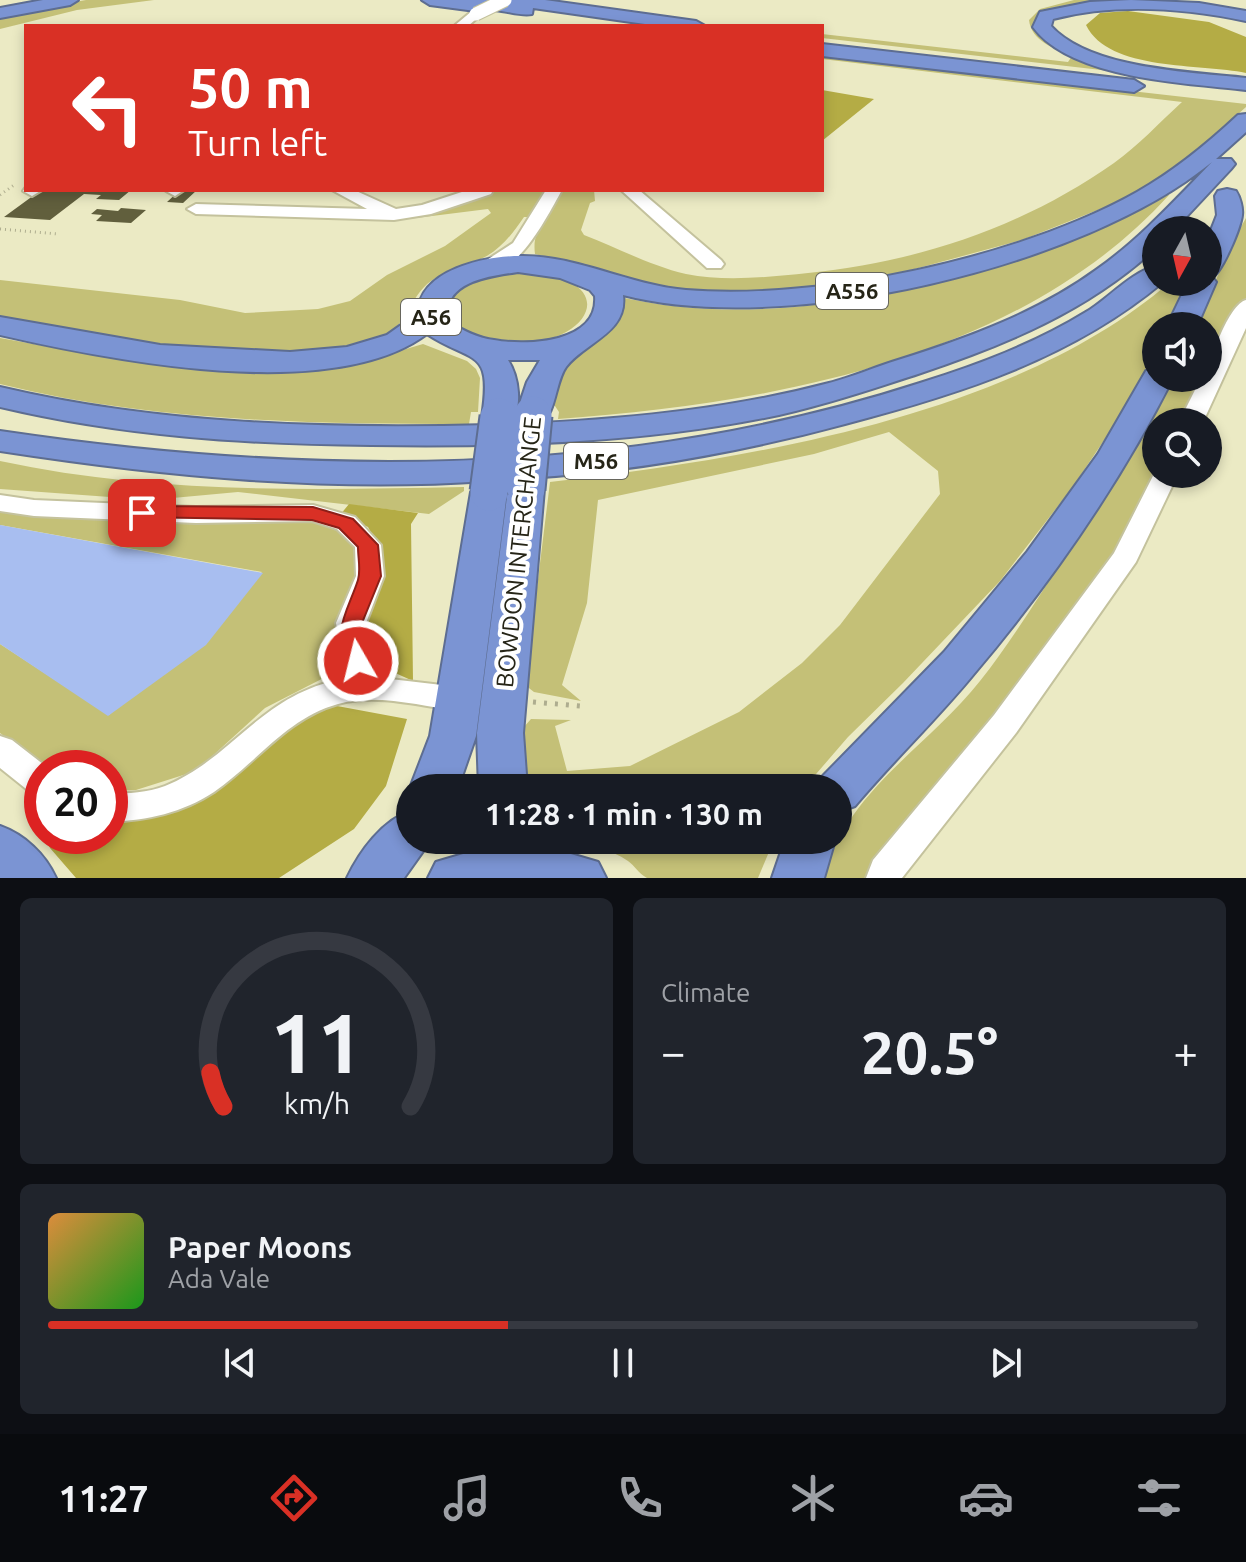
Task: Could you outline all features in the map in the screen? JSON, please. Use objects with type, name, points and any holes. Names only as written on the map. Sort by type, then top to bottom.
[{"type":"highway","points":[[0,13],[70,0]]},
{"type":"highway","points":[[430,0],[590,19]]},
{"type":"highway","points":[[461,0],[626,24]]},
{"type":"highway","points":[[507,0],[681,24]]},
{"type":"highway","points":[[1246,16],[1168,2],[1104,1],[1062,8],[1046,16],[1042,27],[1058,43],[1100,60],[1246,86]]},
{"type":"highway","points":[[824,42],[1246,86]]},
{"type":"highway","points":[[824,50],[1246,98]]},
{"type":"highway","name":"A556","points":[[587,276],[641,293],[737,303],[806,298],[900,281],[1036,243],[1142,199],[1190,169],[1246,120]]},
{"type":"highway","points":[[1173,216],[1246,140]]},
{"type":"highway","points":[[1211,216],[1246,173]]},
{"type":"highway","points":[[1222,235],[1230,215],[1227,196]]},
{"type":"highway","name":"M56","points":[[0,397],[123,419],[301,434],[504,434],[659,422],[754,408],[839,390],[961,351],[1052,310],[1104,277],[1142,245]]},
{"type":"highway","name":"A56","points":[[527,256],[587,276],[601,286],[609,298],[609,311],[601,324],[586,335],[541,350],[485,350],[445,334],[434,325],[431,304],[439,292],[453,281],[527,256]]},
{"type":"highway","name":"M56","points":[[0,441],[150,464],[221,470],[350,473],[499,471],[688,449],[862,411],[988,371],[1094,320],[1142,284]]},
{"type":"highway","points":[[0,326],[61,339],[157,353],[305,361],[336,359],[383,349],[422,329],[431,317]]},
{"type":"highway","name":"BOWDON INTERCHANGE","points":[[516,416],[538,390],[549,369],[571,345],[586,335]]},
{"type":"highway","name":"BOWDON INTERCHANGE","points":[[485,350],[500,369],[516,416],[507,490],[501,774]]},
{"type":"highway","points":[[852,777],[959,663],[1038,563],[1122,445],[1150,392]]},
{"type":"highway","name":"BOWDON INTERCHANGE","points":[[439,774],[453,736],[507,490]]},
{"type":"highway","points":[[0,848],[30,878]]},
{"type":"highway","points":[[373,878],[396,849]]},
{"type":"highway","points":[[538,854],[546,862],[579,878]]},
{"type":"highway","points":[[798,878],[806,854]]},
{"type":"highway","points":[[454,878],[503,869],[537,869],[579,878]]},
{"type":"street","points":[[463,24],[476,14],[507,0]]},
{"type":"street","points":[[344,192],[394,215]]},
{"type":"street","points":[[196,209],[394,215],[425,210],[479,192]]},
{"type":"street","points":[[527,256],[553,192]]},
{"type":"street","points":[[631,192],[714,264]]},
{"type":"street","points":[[1198,408],[1246,306]]},
{"type":"street","points":[[884,878],[886,871],[1005,724],[1126,556],[1159,488]]},
{"type":"street","points":[[0,503],[34,508],[196,515],[313,513],[346,523],[368,545],[370,576],[351,623],[358,661],[357,689]]},
{"type":"street","points":[[128,809],[181,795],[210,778],[274,722],[300,705],[357,689],[459,699]]},
{"type":"street","points":[[0,749],[24,768]]},
{"type":"path","points":[[0,195],[24,178]]},
{"type":"path","points":[[0,229],[58,234]]},
{"type":"path","points":[[503,700],[580,706]]},
{"type":"shaded area","points":[[86,0],[154,0],[77,10],[0,29],[0,15]]},
{"type":"shaded area","points":[[1074,0],[1095,0],[1044,12],[1035,24],[1052,45],[1068,53],[1154,76],[824,38],[824,34],[1068,62],[1072,56],[1051,47],[1034,34],[1029,20],[1040,9]]},
{"type":"shaded area","points":[[1128,11],[1209,22],[1246,37],[1246,73],[1135,58],[1114,51],[1098,40],[1086,25],[1100,13]]},
{"type":"shaded area","points":[[824,56],[1246,104],[1246,107],[1183,163],[1123,200],[1022,240],[885,277],[815,291],[688,294],[535,254],[539,228],[560,192],[594,192],[595,201],[590,203],[581,230],[584,235],[647,262],[686,274],[716,278],[763,277],[849,268],[889,260],[968,238],[1043,206],[1114,163],[1182,102],[824,59]]},
{"type":"shaded area","points":[[824,90],[874,99],[824,139]]},
{"type":"shaded area","points":[[489,192],[546,192],[530,217],[524,217],[497,249],[484,258],[431,281],[393,330],[348,347],[250,353],[195,349],[140,343],[0,317],[0,280],[180,300],[245,313],[318,309],[350,301],[387,275],[445,246],[491,213],[488,209],[392,221]]},
{"type":"shaded area","points":[[1166,193],[1169,195],[1146,216],[1142,216],[1142,220],[1109,251],[1041,297],[966,334],[887,363],[805,385],[722,401],[639,412],[558,419],[559,412],[555,406],[549,406],[553,385],[615,296],[667,305],[769,309],[870,296],[970,271],[1058,242]]},
{"type":"shaded area","points":[[1246,218],[1246,298],[1222,349],[1222,312],[1203,312],[1209,296],[1222,296],[1222,265]]},
{"type":"shaded area","points":[[513,272],[549,275],[573,284],[585,296],[586,310],[578,323],[560,335],[534,343],[501,345],[448,327],[446,297],[478,278]]},
{"type":"shaded area","points":[[1151,296],[1179,296],[1173,312],[1142,312],[1142,376],[1123,412],[1072,488],[1000,581],[848,737],[816,774],[526,774],[522,751],[523,728],[531,719],[571,720],[555,726],[567,771],[630,766],[739,712],[802,663],[840,625],[940,494],[938,471],[889,432],[814,454],[598,500],[587,603],[562,685],[581,701],[534,692],[525,685],[550,482],[709,460],[876,424],[958,398],[1036,367],[1107,328]]},
{"type":"shaded area","points":[[0,338],[128,361],[213,369],[291,371],[352,365],[423,344],[467,361],[476,369],[480,378],[478,412],[471,412],[469,424],[351,423],[233,418],[116,406],[0,384]]},
{"type":"shaded area","points":[[1166,392],[1201,392],[1194,408],[1157,408]]},
{"type":"shaded area","points":[[1142,436],[1142,488],[1149,488],[1101,585],[1091,582],[876,878],[824,878],[832,854],[852,854],[852,818],[868,796],[980,681]]},
{"type":"shaded area","points":[[0,461],[58,472],[173,485],[289,489],[464,487],[464,491],[429,514],[238,492],[151,500],[0,489]]},
{"type":"shaded area","points":[[349,504],[418,513],[411,524],[413,681],[382,667],[374,655],[368,657],[363,641],[379,548],[368,527],[340,515]]},
{"type":"shaded area","points":[[0,510],[61,518],[320,521],[354,540],[360,555],[360,586],[345,667],[265,708],[196,771],[136,790],[128,790],[128,750],[24,751],[0,733],[0,644],[109,715],[262,572],[0,525]]},
{"type":"shaded area","points":[[321,706],[407,719],[386,786],[354,829],[279,878],[76,878],[55,854],[128,854],[128,808]]},
{"type":"shaded area","points":[[616,854],[768,854],[758,878],[647,878]]},
{"type":"water","points":[[0,525],[263,573],[206,645],[108,716],[0,644]]},
{"type":"building","points":[[38,192],[129,192],[119,200],[96,199],[101,195],[84,194],[50,220],[4,217]]},
{"type":"building","points":[[178,192],[195,192],[183,203],[167,202]]},
{"type":"building","points":[[121,208],[146,210],[131,223],[96,221],[102,215],[91,214],[97,209],[118,211]]},
{"type":"route","points":[[142,513],[313,513],[346,523],[368,545],[370,576],[351,623],[358,661]]}]
